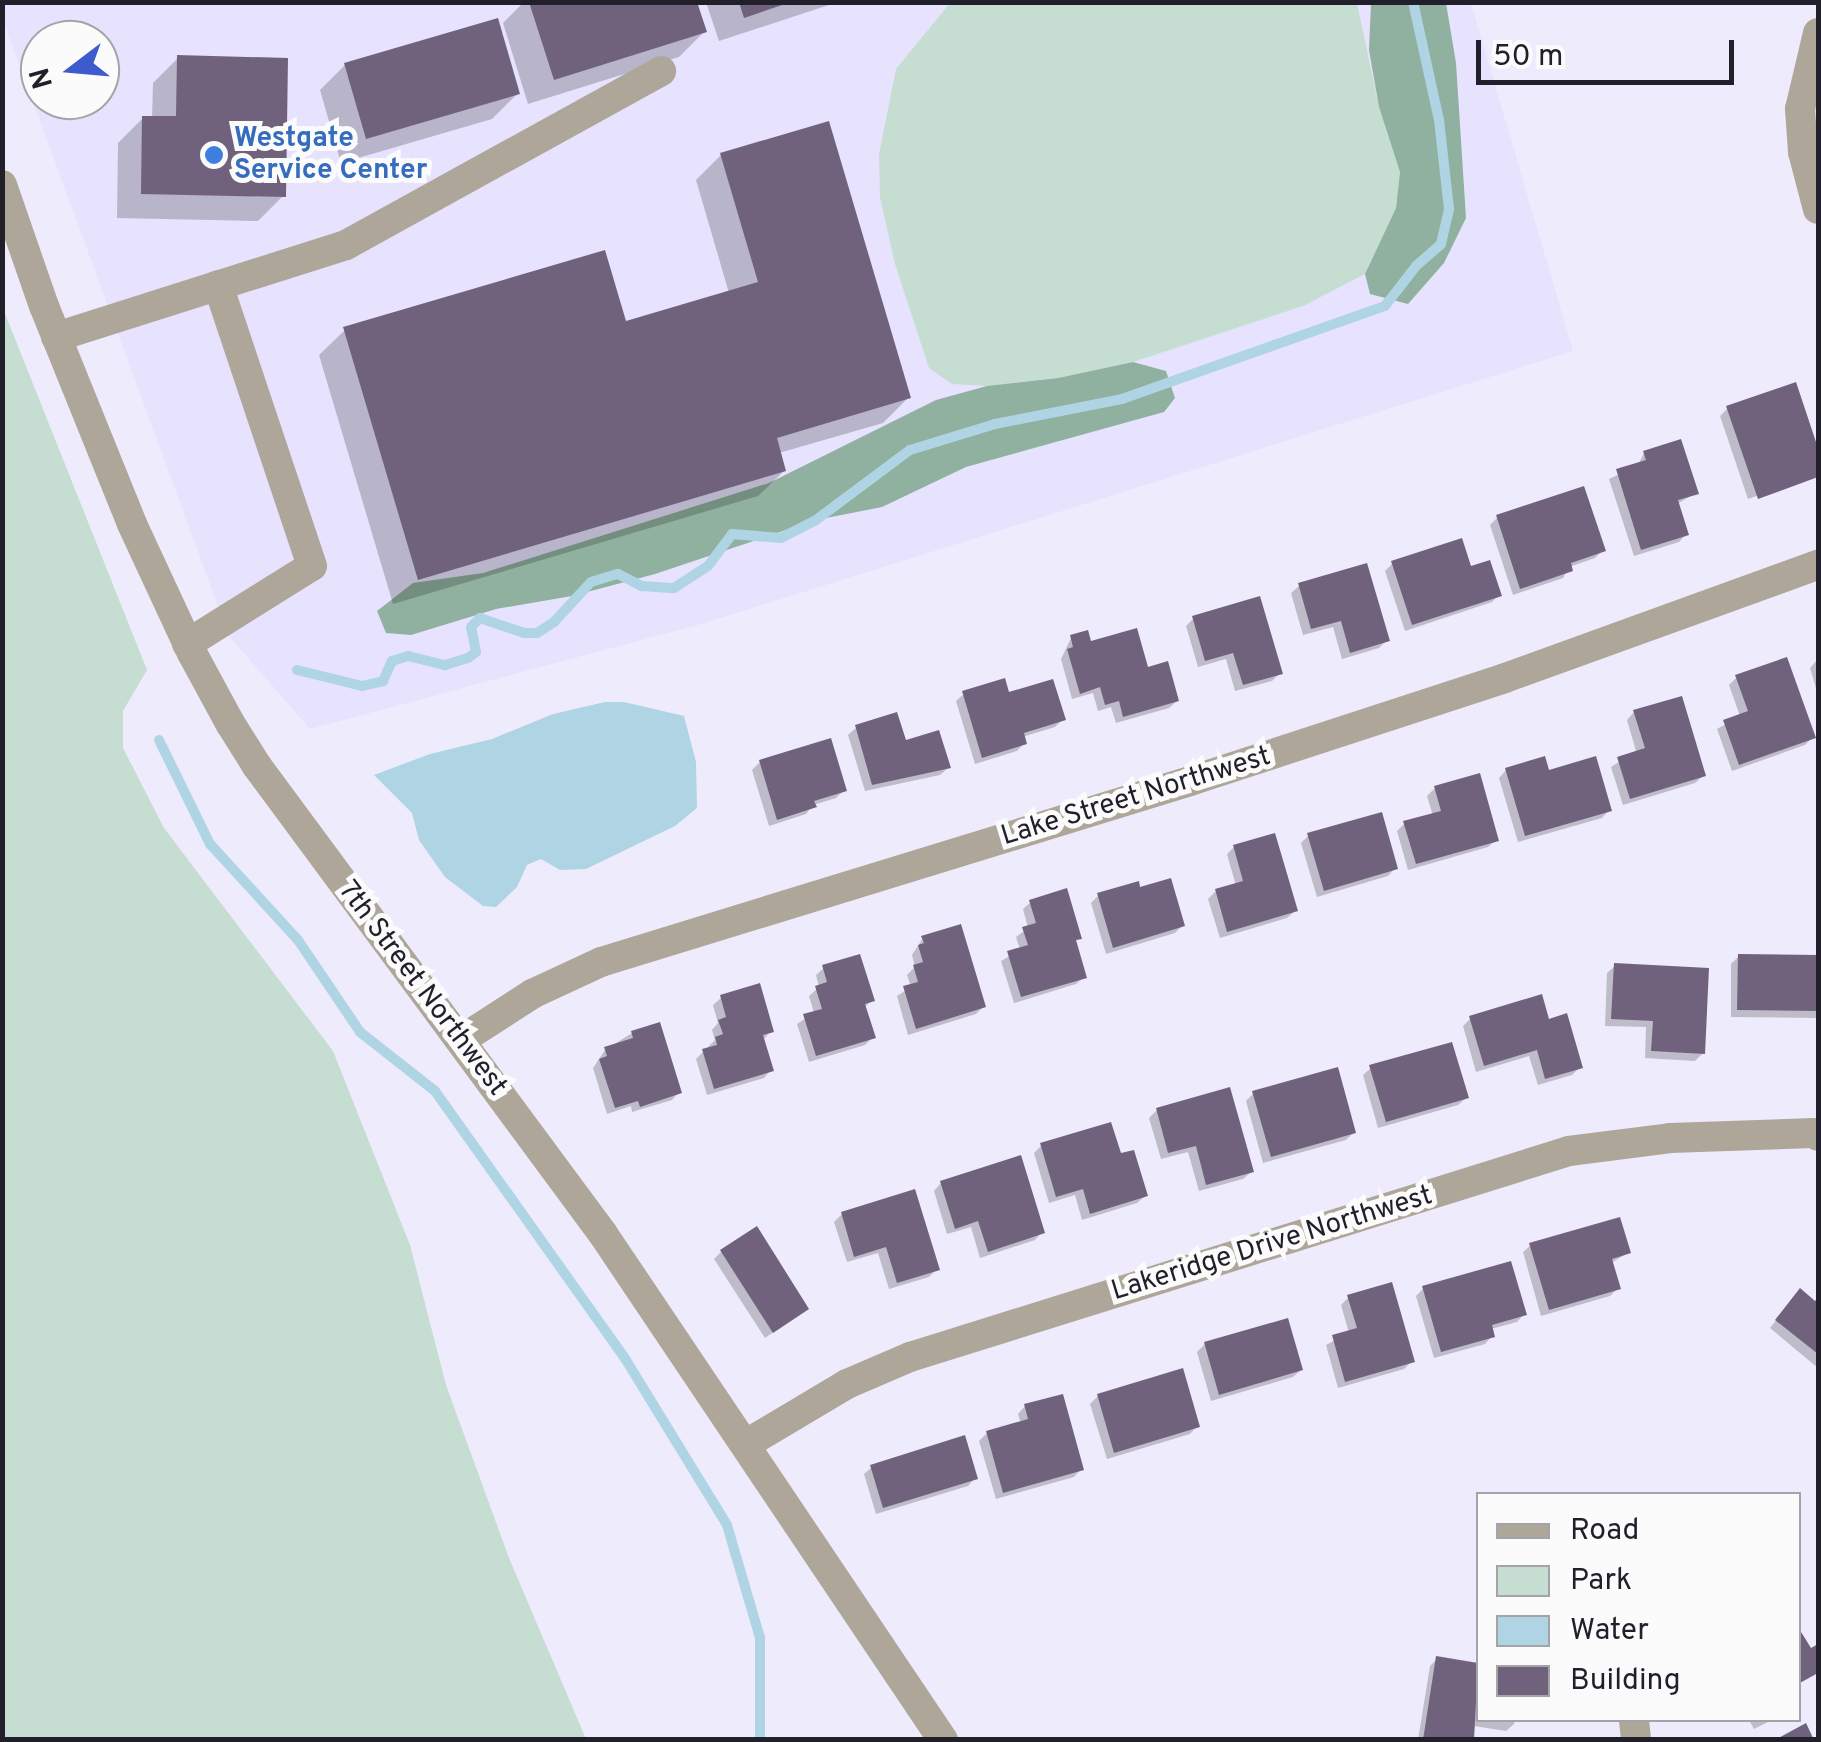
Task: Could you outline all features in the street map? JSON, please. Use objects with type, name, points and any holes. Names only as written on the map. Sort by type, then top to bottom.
[{"type":"street","points":[[1818,34],[1802,94],[1800,132],[1818,209]]},
{"type":"street","points":[[56,337],[346,244],[661,71]]},
{"type":"street","name":"7th Street Northwest","points":[[2,184],[56,337],[132,524],[187,644],[257,766],[603,1234],[748,1443],[943,1740]]},
{"type":"street","points":[[187,644],[312,566],[218,285]]},
{"type":"street","name":"Lake Street Northwest","points":[[461,1040],[532,994],[602,962],[1450,696],[1818,565]]},
{"type":"street","name":"Lakeridge Drive Northwest","points":[[748,1443],[847,1384],[936,1348],[1569,1151],[1670,1138],[1814,1132],[1818,1136]]},
{"type":"shaded area","points":[[3,2],[1471,3],[1573,351],[701,624],[310,729],[229,636],[40,120],[120,120],[120,20],[20,20],[20,66],[3,20]]},
{"type":"green space","points":[[950,3],[1357,3],[1379,107],[1400,172],[1396,208],[1365,274],[1303,306],[1133,362],[1058,378],[987,386],[952,384],[929,368],[895,264],[880,197],[879,154],[896,69]]},
{"type":"green space","points":[[1371,3],[1446,3],[1456,63],[1466,218],[1444,263],[1408,304],[1370,294],[1365,274],[1396,208],[1400,172],[1379,107],[1369,50]]},
{"type":"green space","points":[[2,306],[147,670],[123,711],[123,748],[164,828],[333,1051],[410,1245],[446,1385],[509,1558],[586,1739],[3,1739]]},
{"type":"green space","points":[[1133,362],[1166,371],[1175,398],[1164,412],[966,467],[882,507],[816,520],[655,574],[572,596],[496,609],[411,635],[386,633],[377,611],[413,583],[483,573],[769,483],[936,400],[987,386],[1058,378]]},
{"type":"water","points":[[605,702],[624,702],[684,716],[696,762],[697,808],[675,826],[586,869],[560,870],[541,859],[527,865],[517,887],[496,907],[483,906],[445,877],[419,840],[412,813],[374,775],[430,754],[492,739],[553,714]]},
{"type":"building","points":[[529,2],[697,2],[707,32],[554,80]]},
{"type":"building","points":[[739,2],[788,2],[788,3],[744,18]]},
{"type":"building","points":[[498,18],[520,94],[366,139],[344,63]]},
{"type":"building","name":"Westgate Service Center","points":[[177,55],[288,58],[286,197],[141,194],[142,116],[176,116]]},
{"type":"building","points":[[829,121],[911,398],[777,438],[786,471],[418,580],[343,327],[605,250],[626,321],[758,282],[720,153]]},
{"type":"building","points":[[1796,382],[1818,448],[1818,477],[1758,499],[1726,406]]},
{"type":"building","points":[[1681,439],[1699,494],[1678,500],[1689,535],[1641,550],[1616,469],[1646,460],[1643,451]]},
{"type":"building","points":[[1584,486],[1606,551],[1571,563],[1573,571],[1520,589],[1496,515]]},
{"type":"building","points":[[1462,538],[1471,566],[1490,560],[1502,596],[1412,625],[1391,561]]},
{"type":"building","points":[[1367,563],[1390,641],[1350,653],[1341,621],[1311,629],[1298,583]]},
{"type":"building","points":[[1260,596],[1283,674],[1243,685],[1233,653],[1205,661],[1192,616]]},
{"type":"building","points":[[1137,628],[1148,667],[1168,661],[1179,701],[1123,717],[1119,701],[1105,705],[1100,687],[1080,694],[1067,649],[1073,647],[1070,635],[1088,630],[1091,641]]},
{"type":"building","points":[[1787,657],[1816,738],[1739,765],[1723,720],[1748,711],[1735,675]]},
{"type":"building","points":[[1005,678],[1009,692],[1053,679],[1066,720],[1024,733],[1027,744],[982,758],[962,691]]},
{"type":"building","points":[[1682,696],[1706,776],[1630,799],[1617,757],[1645,748],[1633,710]]},
{"type":"building","points":[[897,712],[906,740],[939,730],[951,768],[872,785],[855,725]]},
{"type":"building","points":[[831,738],[847,791],[814,801],[817,807],[777,820],[759,760]]},
{"type":"building","points":[[1545,756],[1549,770],[1596,756],[1612,811],[1525,836],[1505,768]]},
{"type":"building","points":[[1480,773],[1499,841],[1416,864],[1403,821],[1441,811],[1434,786]]},
{"type":"building","points":[[1382,812],[1398,869],[1324,891],[1307,833]]},
{"type":"building","points":[[1275,833],[1298,911],[1227,932],[1215,889],[1243,881],[1233,845]]},
{"type":"building","points":[[1171,878],[1185,926],[1113,948],[1097,893],[1139,881],[1140,887]]},
{"type":"building","points":[[1067,888],[1082,939],[1076,940],[1087,978],[1021,997],[1007,951],[1028,945],[1022,927],[1036,923],[1029,900]]},
{"type":"building","points":[[961,924],[986,1007],[916,1029],[903,986],[918,982],[913,965],[923,962],[918,945],[924,943],[921,936]]},
{"type":"building","points":[[860,954],[875,1001],[865,1004],[876,1038],[816,1056],[803,1014],[822,1009],[815,986],[827,982],[822,965]]},
{"type":"building","points":[[1738,954],[1818,955],[1818,1011],[1737,1010]]},
{"type":"building","points":[[1614,963],[1709,968],[1705,1054],[1651,1051],[1653,1021],[1611,1019]]},
{"type":"building","points":[[760,983],[774,1032],[763,1035],[774,1071],[714,1089],[702,1049],[717,1045],[715,1037],[723,1034],[718,1020],[726,1017],[720,995]]},
{"type":"building","points":[[1542,994],[1549,1019],[1567,1013],[1583,1068],[1545,1079],[1537,1050],[1484,1066],[1469,1016]]},
{"type":"building","points":[[660,1022],[682,1093],[640,1107],[638,1101],[615,1108],[599,1059],[607,1056],[604,1047],[633,1038],[631,1031]]},
{"type":"building","points":[[1452,1042],[1469,1098],[1386,1122],[1369,1065]]},
{"type":"building","points":[[1338,1067],[1356,1133],[1271,1157],[1252,1091]]},
{"type":"building","points":[[1230,1087],[1254,1172],[1206,1185],[1196,1146],[1168,1153],[1156,1108]]},
{"type":"building","points":[[1111,1122],[1121,1153],[1134,1150],[1148,1196],[1090,1214],[1083,1189],[1056,1197],[1040,1143]]},
{"type":"building","points":[[1021,1155],[1045,1233],[988,1252],[978,1221],[955,1229],[940,1181]]},
{"type":"building","points":[[915,1189],[940,1270],[897,1283],[886,1247],[854,1257],[841,1212]]},
{"type":"building","points":[[1620,1217],[1631,1253],[1612,1259],[1621,1289],[1549,1310],[1529,1243]]},
{"type":"building","points":[[757,1226],[809,1309],[773,1333],[720,1250]]},
{"type":"building","points":[[1511,1261],[1527,1315],[1492,1325],[1495,1337],[1441,1352],[1422,1286]]},
{"type":"building","points":[[1392,1282],[1415,1362],[1345,1382],[1332,1335],[1357,1328],[1347,1295]]},
{"type":"building","points":[[1800,1288],[1815,1301],[1818,1297],[1818,1354],[1775,1320]]},
{"type":"building","points":[[1288,1318],[1303,1370],[1219,1395],[1204,1342]]},
{"type":"building","points":[[1183,1368],[1200,1427],[1114,1453],[1097,1394]]},
{"type":"building","points":[[1063,1394],[1084,1470],[1003,1493],[986,1431],[1028,1419],[1024,1404]]},
{"type":"building","points":[[965,1435],[978,1479],[883,1508],[870,1465]]},
{"type":"building","points":[[1801,1632],[1811,1648],[1818,1644],[1818,1673],[1801,1682]]},
{"type":"building","points":[[1436,1656],[1476,1663],[1474,1740],[1423,1740]]},
{"type":"building","points":[[1806,1723],[1814,1740],[1775,1740]]},
{"type":"waterway","points":[[297,670],[362,686],[383,681],[392,661],[408,656],[445,665],[468,658],[476,652],[471,627],[480,618],[524,633],[537,633],[554,622],[591,582],[618,574],[642,586],[674,588],[708,566],[732,534],[781,538],[816,520],[910,450],[995,424],[1122,399],[1385,306],[1416,266],[1441,244],[1449,209],[1439,120],[1413,2]]},
{"type":"waterway","points":[[159,740],[210,844],[298,940],[360,1032],[435,1091],[626,1360],[727,1525],[760,1638],[760,1740]]},
{"type":"place","name":"Westgate Service Center","points":[[214,155]]}]
